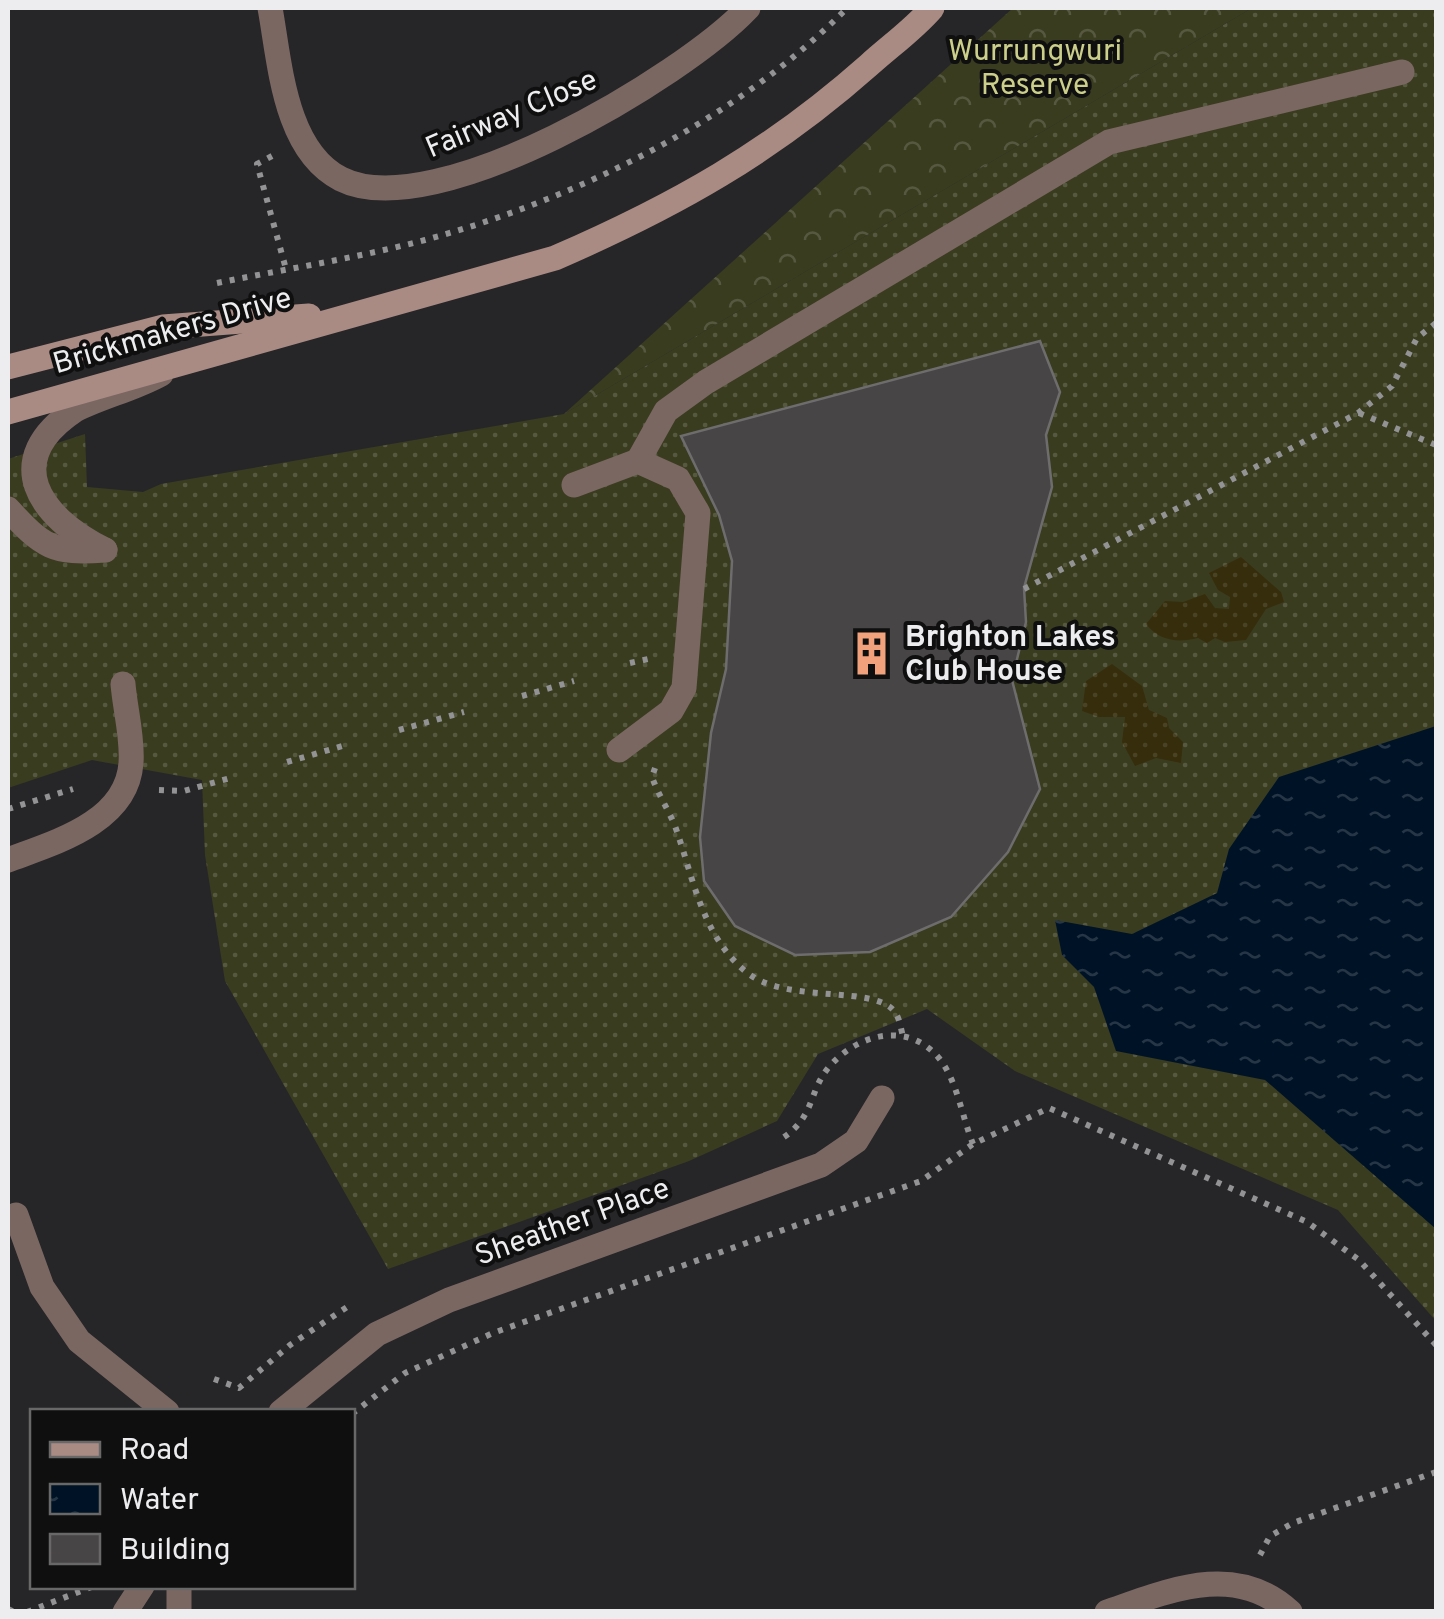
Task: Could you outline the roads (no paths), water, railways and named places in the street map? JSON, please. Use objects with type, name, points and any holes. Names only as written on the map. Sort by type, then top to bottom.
[{"type":"street","name":"Fairway Close","points":[[270,8],[285,90],[312,153],[338,178],[402,191],[437,182],[574,126],[652,86],[722,35],[748,8]]},
{"type":"street","name":"Brickmakers Drive","points":[[8,412],[80,388],[176,367],[354,312],[555,258],[710,185],[844,87],[932,8]]},
{"type":"street","points":[[574,485],[638,461],[666,411],[706,382],[1109,142],[1402,72]]},
{"type":"street","name":"Brickmakers Drive","points":[[8,367],[163,327],[354,312]]},
{"type":"street","points":[[8,509],[42,544],[68,553],[106,550],[54,522],[36,503],[26,459],[34,440],[76,410],[129,391],[176,367]]},
{"type":"street","points":[[619,750],[671,711],[684,688],[695,572],[698,514],[691,496],[678,479],[638,461]]},
{"type":"street","points":[[8,860],[67,838],[98,820],[120,793],[132,766],[123,684]]},
{"type":"street","name":"Sheather Place","points":[[285,1409],[377,1334],[448,1300],[822,1165],[856,1141],[882,1098]]},
{"type":"street","points":[[16,1216],[42,1288],[79,1341],[163,1409]]},
{"type":"street","points":[[1107,1612],[1193,1582],[1258,1589],[1290,1612]]},
{"type":"street","points":[[124,1612],[140,1589]]},
{"type":"water","points":[[1436,726],[1436,1229],[1265,1080],[1116,1051],[1094,987],[1062,955],[1055,920],[1132,934],[1217,893],[1229,849],[1279,777]]},
{"type":"place","name":"Brighton Lakes Club House","points":[[872,653]]},
{"type":"park label","name":"Wurrungwuri Reserve","points":[[1035,67]]}]
